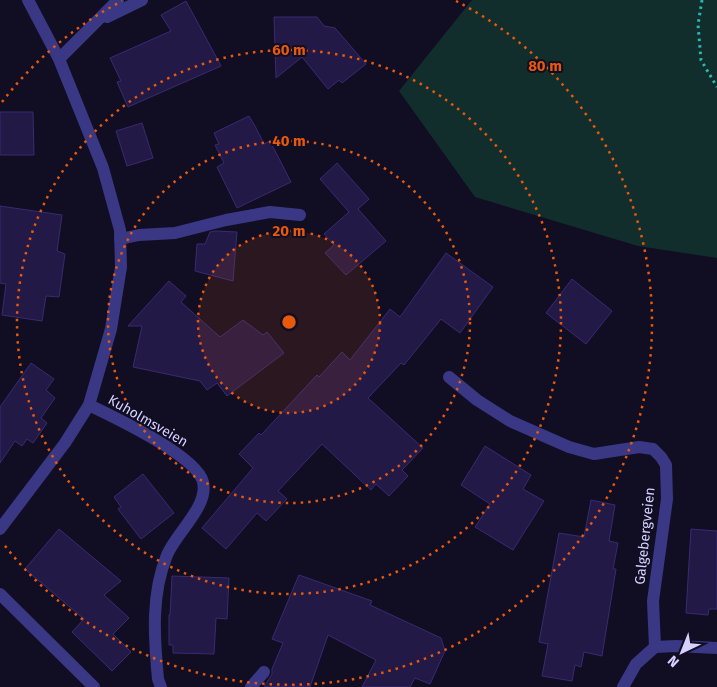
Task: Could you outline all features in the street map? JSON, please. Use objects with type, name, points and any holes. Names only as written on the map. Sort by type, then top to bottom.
[{"type":"street","name":"Kuholmsveien","points":[[0,530],[65,443],[89,405],[111,329],[121,267],[120,239],[114,207],[103,168],[59,59],[28,0]]},
{"type":"street","points":[[59,59],[118,0]]},
{"type":"street","points":[[98,21],[142,0]]},
{"type":"street","points":[[120,239],[139,235],[175,234],[226,220],[270,212],[300,215]]},
{"type":"street","name":"Galgebergveien","points":[[449,377],[477,400],[510,421],[569,447],[594,454],[639,447],[653,450],[661,457],[666,465],[667,499],[653,601],[655,647]]},
{"type":"street","name":"Kuholmsveien","points":[[89,405],[157,440],[181,456],[192,466],[203,481],[202,499],[172,543],[159,577],[154,623],[158,679],[161,687]]},
{"type":"street","points":[[0,594],[94,687]]},
{"type":"street","points":[[623,687],[636,664],[655,647],[717,648]]},
{"type":"street","points":[[251,687],[264,672]]},
{"type":"path","points":[[702,0],[698,25],[701,60],[717,86]]},
{"type":"green space","points":[[472,0],[717,0],[717,258],[638,246],[475,197],[399,91]]},
{"type":"building","points":[[186,1],[221,66],[128,107],[117,82],[121,81],[110,58],[171,31],[161,15]]},
{"type":"building","points":[[274,17],[317,17],[324,26],[335,28],[366,64],[342,83],[339,80],[328,89],[302,57],[276,78]]},
{"type":"building","points":[[0,112],[33,112],[34,155],[0,155]]},
{"type":"building","points":[[249,116],[264,144],[270,141],[291,182],[237,208],[217,167],[224,163],[215,145],[219,144],[214,133]]},
{"type":"building","points":[[142,123],[153,158],[127,166],[116,131]]},
{"type":"building","points":[[337,163],[369,199],[358,209],[386,241],[346,275],[325,253],[334,245],[324,234],[349,212],[320,179]]},
{"type":"building","points":[[0,206],[62,215],[57,251],[65,254],[59,297],[46,296],[42,321],[2,315],[6,284],[0,283]]},
{"type":"building","points":[[210,232],[237,232],[233,281],[195,271],[197,244],[205,244]]},
{"type":"building","points":[[446,253],[493,287],[460,333],[441,319],[404,365],[401,363],[368,398],[423,448],[402,470],[408,476],[389,496],[376,484],[371,490],[322,444],[278,491],[287,499],[266,521],[257,513],[226,549],[202,528],[253,468],[239,454],[259,433],[261,435],[317,375],[319,377],[342,352],[350,360],[390,309],[400,317]]},
{"type":"building","points":[[572,279],[612,311],[586,344],[546,313]]},
{"type":"building","points":[[169,281],[186,296],[181,302],[220,337],[243,320],[263,335],[267,332],[284,353],[227,396],[217,383],[207,390],[200,381],[133,367],[142,326],[128,326]]},
{"type":"building","points":[[31,363],[54,379],[46,390],[55,398],[41,418],[47,423],[33,443],[27,439],[22,446],[15,441],[0,463],[0,407]]},
{"type":"building","points":[[485,446],[531,475],[523,489],[544,501],[513,550],[475,527],[490,504],[461,485]]},
{"type":"building","points":[[143,474],[174,513],[141,539],[118,509],[121,507],[114,497]]},
{"type":"building","points":[[591,500],[615,505],[609,541],[618,543],[613,569],[616,569],[602,656],[584,652],[581,667],[575,665],[572,681],[542,676],[548,644],[539,642],[559,533],[584,537]]},
{"type":"building","points":[[59,529],[121,581],[104,595],[129,618],[113,634],[131,652],[112,671],[72,632],[84,619],[25,569]]},
{"type":"building","points":[[691,529],[717,531],[717,609],[709,609],[708,615],[686,613]]},
{"type":"building","points":[[299,575],[372,601],[370,605],[441,638],[445,651],[430,684],[415,678],[410,687],[362,687],[376,660],[328,635],[310,687],[264,687],[272,674],[272,669],[283,643],[272,639]]},
{"type":"building","points":[[172,576],[229,578],[227,619],[216,618],[214,654],[173,653],[173,645],[169,645]]}]
